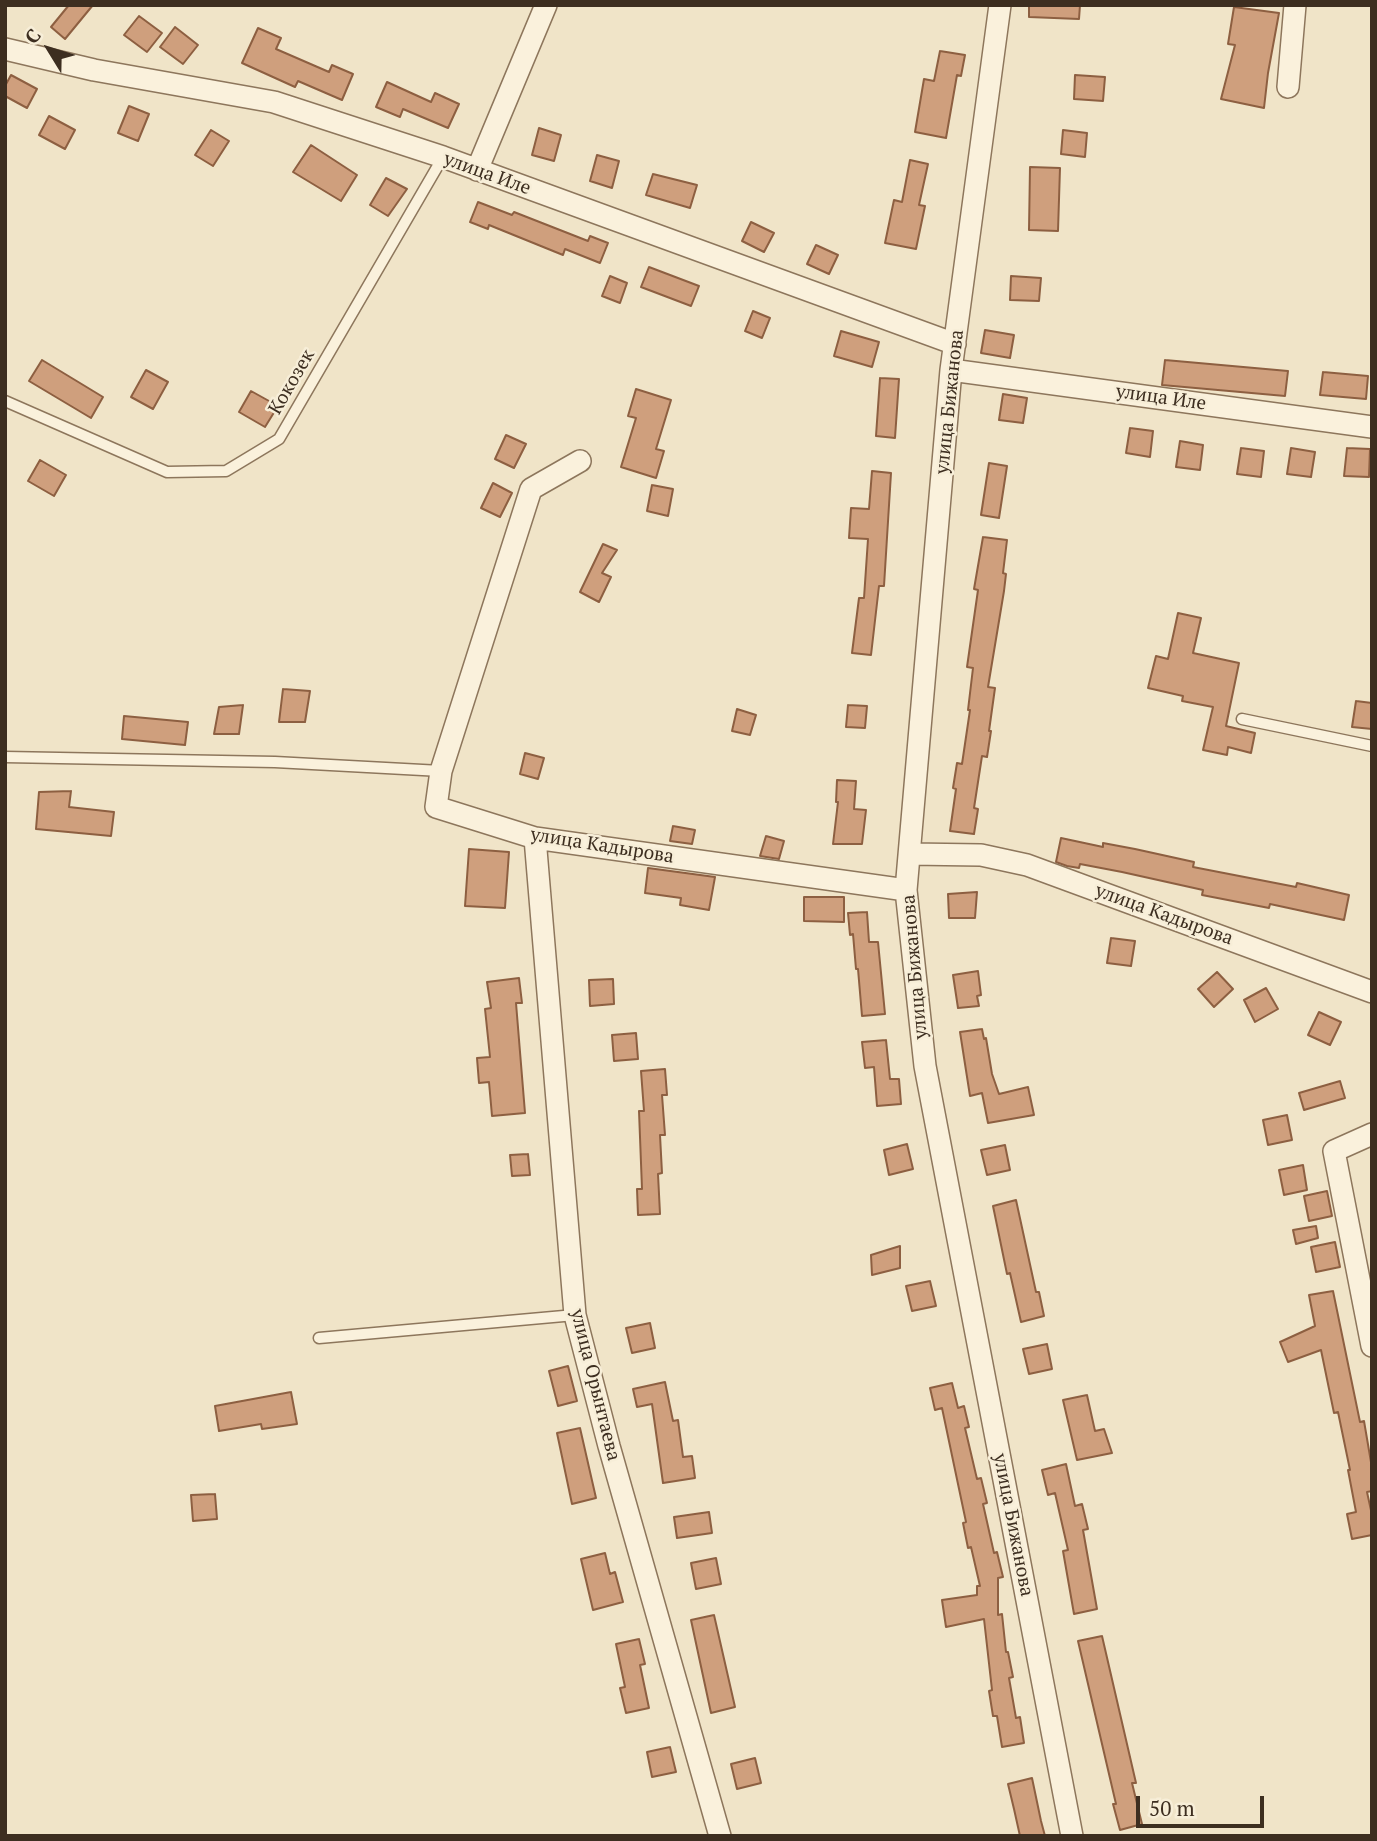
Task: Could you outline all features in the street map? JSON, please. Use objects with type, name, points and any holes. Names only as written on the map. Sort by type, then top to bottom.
[{"type":"street","points":[[477,170],[545,5]]},
{"type":"street","name":"улица Бижанова","points":[[1000,5],[951,370],[906,890],[925,1066],[1072,1836]]},
{"type":"street","points":[[1288,87],[1295,5]]},
{"type":"street","name":"улица Иле","points":[[5,49],[94,70],[274,102],[443,157],[955,344]]},
{"type":"street","name":"улица Иле","points":[[951,370],[1372,427]]},
{"type":"street","name":"улица Кадырова","points":[[580,461],[531,489],[441,771],[436,807],[535,838],[906,890]]},
{"type":"street","name":"улица Орынтаева","points":[[535,838],[575,1315],[609,1446],[720,1836]]},
{"type":"street","name":"улица Кадырова","points":[[910,854],[981,855],[1027,865],[1372,992]]},
{"type":"street","points":[[1372,1134],[1334,1151],[1372,1346]]},
{"type":"lane","name":"Кокозек","points":[[5,401],[167,472],[226,471],[279,439],[443,157]]},
{"type":"lane","points":[[1242,719],[1372,746]]},
{"type":"lane","points":[[5,757],[275,762],[441,771]]},
{"type":"lane","points":[[320,1338],[575,1315]]},
{"type":"building","points":[[69,5],[93,5],[65,39],[51,27]]},
{"type":"building","points":[[1029,5],[1080,5],[1079,19],[1029,17]]},
{"type":"building","points":[[1234,7],[1279,13],[1264,108],[1221,99],[1235,45],[1228,44]]},
{"type":"building","points":[[139,16],[162,33],[147,52],[124,35]]},
{"type":"building","points":[[175,27],[198,45],[183,64],[160,47]]},
{"type":"building","points":[[258,28],[281,38],[276,49],[329,72],[332,65],[353,74],[342,100],[298,81],[295,87],[242,63]]},
{"type":"building","points":[[940,51],[965,55],[961,76],[957,75],[946,138],[915,132],[924,79],[934,81]]},
{"type":"building","points":[[11,75],[37,89],[27,108],[5,96],[5,86]]},
{"type":"building","points":[[1075,75],[1105,77],[1103,101],[1074,99]]},
{"type":"building","points":[[387,82],[431,102],[435,93],[459,104],[448,128],[403,109],[400,117],[376,107]]},
{"type":"building","points":[[129,106],[149,114],[138,141],[118,133]]},
{"type":"building","points":[[49,116],[75,130],[65,149],[39,135]]},
{"type":"building","points":[[539,128],[561,135],[554,161],[532,155]]},
{"type":"building","points":[[211,130],[229,141],[213,166],[195,155]]},
{"type":"building","points":[[1063,130],[1087,133],[1085,157],[1061,154]]},
{"type":"building","points":[[311,145],[357,175],[341,201],[293,172]]},
{"type":"building","points":[[597,155],[619,161],[612,188],[590,181]]},
{"type":"building","points":[[910,160],[928,164],[919,205],[925,206],[916,249],[885,243],[894,200],[902,202]]},
{"type":"building","points":[[1030,167],[1060,168],[1058,231],[1029,230]]},
{"type":"building","points":[[653,174],[697,185],[690,208],[646,195]]},
{"type":"building","points":[[386,178],[407,189],[388,216],[370,205]]},
{"type":"building","points":[[478,202],[512,215],[514,212],[588,241],[590,236],[608,243],[600,263],[565,249],[563,255],[489,225],[488,229],[470,222]]},
{"type":"building","points":[[751,222],[774,233],[764,252],[742,241]]},
{"type":"building","points":[[816,245],[838,255],[829,274],[807,264]]},
{"type":"building","points":[[649,267],[699,286],[691,306],[641,287]]},
{"type":"building","points":[[610,276],[627,283],[620,303],[602,296]]},
{"type":"building","points":[[1011,276],[1041,278],[1039,301],[1010,300]]},
{"type":"building","points":[[753,311],[770,318],[762,338],[745,331]]},
{"type":"building","points":[[985,330],[1014,335],[1010,358],[981,353]]},
{"type":"building","points":[[841,331],[879,342],[872,367],[834,356]]},
{"type":"building","points":[[42,360],[103,397],[91,418],[29,381]]},
{"type":"building","points":[[1165,360],[1288,371],[1285,396],[1162,385]]},
{"type":"building","points":[[146,370],[168,382],[153,409],[131,397]]},
{"type":"building","points":[[1323,372],[1368,376],[1366,399],[1320,395]]},
{"type":"building","points":[[880,378],[899,379],[895,438],[876,436]]},
{"type":"building","points":[[636,389],[671,400],[656,449],[664,451],[656,478],[621,467],[636,418],[628,416]]},
{"type":"building","points":[[251,391],[278,406],[265,427],[239,412]]},
{"type":"building","points":[[1003,394],[1027,398],[1023,423],[999,420]]},
{"type":"building","points":[[1130,428],[1153,431],[1150,457],[1126,453]]},
{"type":"building","points":[[506,435],[526,444],[514,468],[495,459]]},
{"type":"building","points":[[1180,441],[1203,445],[1200,470],[1176,467]]},
{"type":"building","points":[[1241,448],[1264,451],[1261,477],[1237,474]]},
{"type":"building","points":[[1291,448],[1315,452],[1311,477],[1287,474]]},
{"type":"building","points":[[1347,448],[1370,449],[1369,477],[1344,476]]},
{"type":"building","points":[[40,460],[66,475],[54,496],[28,481]]},
{"type":"building","points":[[989,463],[1007,466],[999,518],[981,515]]},
{"type":"building","points":[[872,471],[891,473],[884,586],[879,586],[871,655],[852,653],[859,598],[864,598],[868,539],[849,538],[851,508],[869,509]]},
{"type":"building","points":[[493,483],[512,493],[500,517],[481,508]]},
{"type":"building","points":[[652,485],[673,489],[668,516],[647,511]]},
{"type":"building","points":[[983,537],[1007,540],[1003,573],[1006,574],[988,687],[995,688],[991,731],[987,757],[982,756],[974,808],[978,809],[974,834],[950,831],[957,763],[962,764],[970,710],[973,668],[967,667],[978,590],[974,589]]},
{"type":"building","points":[[603,544],[617,550],[602,573],[611,577],[599,602],[580,592]]},
{"type":"building","points":[[1178,613],[1201,618],[1193,653],[1239,663],[1226,726],[1255,733],[1251,753],[1228,747],[1227,755],[1203,750],[1213,707],[1182,701],[1183,696],[1148,688],[1156,656],[1168,659]]},
{"type":"building","points":[[283,689],[310,691],[305,722],[279,722]]},
{"type":"building","points":[[1356,701],[1372,703],[1372,729],[1352,727]]},
{"type":"building","points":[[243,705],[239,734],[214,734],[219,707]]},
{"type":"building","points":[[848,705],[867,706],[865,728],[846,727]]},
{"type":"building","points":[[737,709],[756,715],[750,735],[732,731]]},
{"type":"building","points":[[124,716],[188,722],[185,745],[122,739]]},
{"type":"building","points":[[525,753],[544,758],[538,779],[520,774]]},
{"type":"building","points":[[837,780],[856,781],[854,809],[866,810],[862,844],[833,844],[838,802]]},
{"type":"building","points":[[71,791],[69,807],[114,812],[111,836],[36,829],[39,792]]},
{"type":"building","points":[[673,826],[695,830],[692,844],[670,841]]},
{"type":"building","points":[[766,836],[784,841],[779,859],[760,856]]},
{"type":"building","points":[[1061,838],[1103,847],[1103,843],[1135,849],[1194,862],[1193,867],[1296,887],[1297,883],[1349,895],[1344,920],[1270,904],[1269,908],[1202,895],[1203,890],[1122,872],[1080,864],[1079,868],[1067,866],[1056,862]]},
{"type":"building","points":[[469,849],[509,852],[505,908],[465,906]]},
{"type":"building","points":[[648,868],[715,877],[709,910],[680,905],[681,898],[645,893]]},
{"type":"building","points":[[977,892],[975,918],[949,918],[948,894]]},
{"type":"building","points":[[804,897],[844,897],[844,922],[804,921]]},
{"type":"building","points":[[867,912],[869,942],[878,942],[885,1014],[862,1016],[858,969],[848,913]]},
{"type":"building","points":[[1111,938],[1135,941],[1131,966],[1107,963]]},
{"type":"building","points":[[978,971],[981,995],[977,996],[979,1006],[958,1008],[953,975]]},
{"type":"building","points":[[1217,972],[1233,989],[1214,1007],[1198,989]]},
{"type":"building","points":[[519,978],[522,1003],[516,1003],[525,1113],[492,1116],[489,1082],[479,1083],[477,1058],[490,1057],[485,1009],[491,1008],[487,982]]},
{"type":"building","points":[[613,979],[614,1004],[590,1006],[589,980]]},
{"type":"building","points":[[1266,988],[1278,1009],[1255,1022],[1244,1000]]},
{"type":"building","points":[[1319,1012],[1341,1022],[1330,1045],[1308,1035]]},
{"type":"building","points":[[982,1029],[999,1094],[1028,1087],[1034,1115],[988,1123],[982,1093],[970,1096],[960,1032]]},
{"type":"building","points":[[636,1033],[638,1059],[614,1061],[612,1035]]},
{"type":"building","points":[[886,1040],[890,1079],[899,1079],[901,1104],[877,1106],[874,1067],[865,1068],[862,1042]]},
{"type":"building","points":[[665,1069],[667,1095],[662,1095],[665,1135],[660,1135],[662,1173],[658,1174],[660,1214],[638,1215],[637,1189],[642,1189],[639,1111],[644,1111],[641,1071]]},
{"type":"building","points":[[1340,1081],[1345,1098],[1304,1110],[1299,1093]]},
{"type":"building","points":[[1287,1115],[1292,1140],[1268,1145],[1263,1120]]},
{"type":"building","points":[[907,1144],[913,1169],[889,1175],[884,1150]]},
{"type":"building","points":[[1005,1145],[1010,1170],[987,1175],[981,1150]]},
{"type":"building","points":[[528,1154],[530,1175],[512,1176],[510,1155]]},
{"type":"building","points":[[1303,1165],[1307,1190],[1284,1195],[1279,1170]]},
{"type":"building","points":[[1327,1191],[1332,1216],[1309,1221],[1304,1196]]},
{"type":"building","points":[[1016,1200],[1036,1292],[1039,1292],[1044,1316],[1021,1322],[1010,1273],[1007,1274],[993,1206]]},
{"type":"building","points":[[1316,1226],[1318,1238],[1296,1244],[1293,1230]]},
{"type":"building","points":[[1335,1242],[1340,1267],[1316,1272],[1311,1247]]},
{"type":"building","points":[[900,1246],[900,1268],[872,1275],[871,1255]]},
{"type":"building","points":[[930,1281],[936,1306],[912,1311],[906,1286]]},
{"type":"building","points":[[1333,1291],[1360,1422],[1364,1421],[1372,1468],[1372,1491],[1367,1492],[1372,1515],[1372,1535],[1352,1539],[1347,1514],[1356,1512],[1350,1470],[1338,1412],[1334,1413],[1321,1350],[1288,1362],[1280,1342],[1315,1326],[1309,1295]]},
{"type":"building","points":[[650,1323],[655,1348],[632,1353],[626,1328]]},
{"type":"building","points":[[1047,1344],[1052,1369],[1029,1374],[1023,1349]]},
{"type":"building","points":[[568,1366],[577,1401],[558,1406],[549,1371]]},
{"type":"building","points":[[665,1382],[673,1421],[678,1420],[683,1457],[692,1456],[695,1478],[663,1483],[652,1404],[637,1407],[633,1389]]},
{"type":"building","points":[[952,1383],[958,1408],[964,1406],[969,1427],[965,1428],[977,1479],[981,1478],[987,1503],[983,1504],[994,1553],[997,1552],[1003,1577],[998,1578],[998,1615],[1002,1614],[1006,1652],[1013,1677],[1009,1678],[1016,1718],[1020,1717],[1024,1743],[1002,1747],[997,1716],[993,1716],[989,1691],[992,1690],[984,1619],[946,1627],[942,1600],[977,1595],[977,1586],[980,1586],[971,1547],[968,1548],[963,1523],[966,1522],[942,1408],[935,1410],[930,1388]]},
{"type":"building","points":[[291,1392],[297,1424],[262,1429],[261,1424],[219,1431],[215,1406]]},
{"type":"building","points":[[1087,1395],[1095,1431],[1104,1429],[1112,1453],[1077,1460],[1063,1400]]},
{"type":"building","points":[[580,1428],[596,1498],[572,1504],[557,1433]]},
{"type":"building","points":[[1066,1464],[1075,1506],[1082,1504],[1088,1529],[1083,1530],[1097,1609],[1074,1614],[1063,1551],[1068,1550],[1055,1493],[1048,1495],[1042,1470]]},
{"type":"building","points":[[215,1494],[217,1519],[193,1521],[191,1495]]},
{"type":"building","points":[[709,1512],[712,1533],[677,1538],[674,1517]]},
{"type":"building","points":[[605,1553],[610,1574],[615,1572],[623,1602],[593,1610],[581,1559]]},
{"type":"building","points":[[716,1558],[721,1584],[696,1589],[691,1563]]},
{"type":"building","points":[[714,1615],[735,1707],[711,1713],[691,1620]]},
{"type":"building","points":[[1102,1636],[1136,1783],[1132,1783],[1142,1824],[1120,1830],[1078,1641]]},
{"type":"building","points":[[639,1639],[645,1664],[640,1665],[649,1708],[626,1713],[620,1688],[625,1687],[616,1644]]},
{"type":"building","points":[[670,1747],[676,1772],[652,1777],[647,1752]]},
{"type":"building","points":[[755,1758],[761,1783],[737,1789],[731,1764]]},
{"type":"building","points":[[1032,1778],[1045,1836],[1020,1836],[1008,1784]]}]
